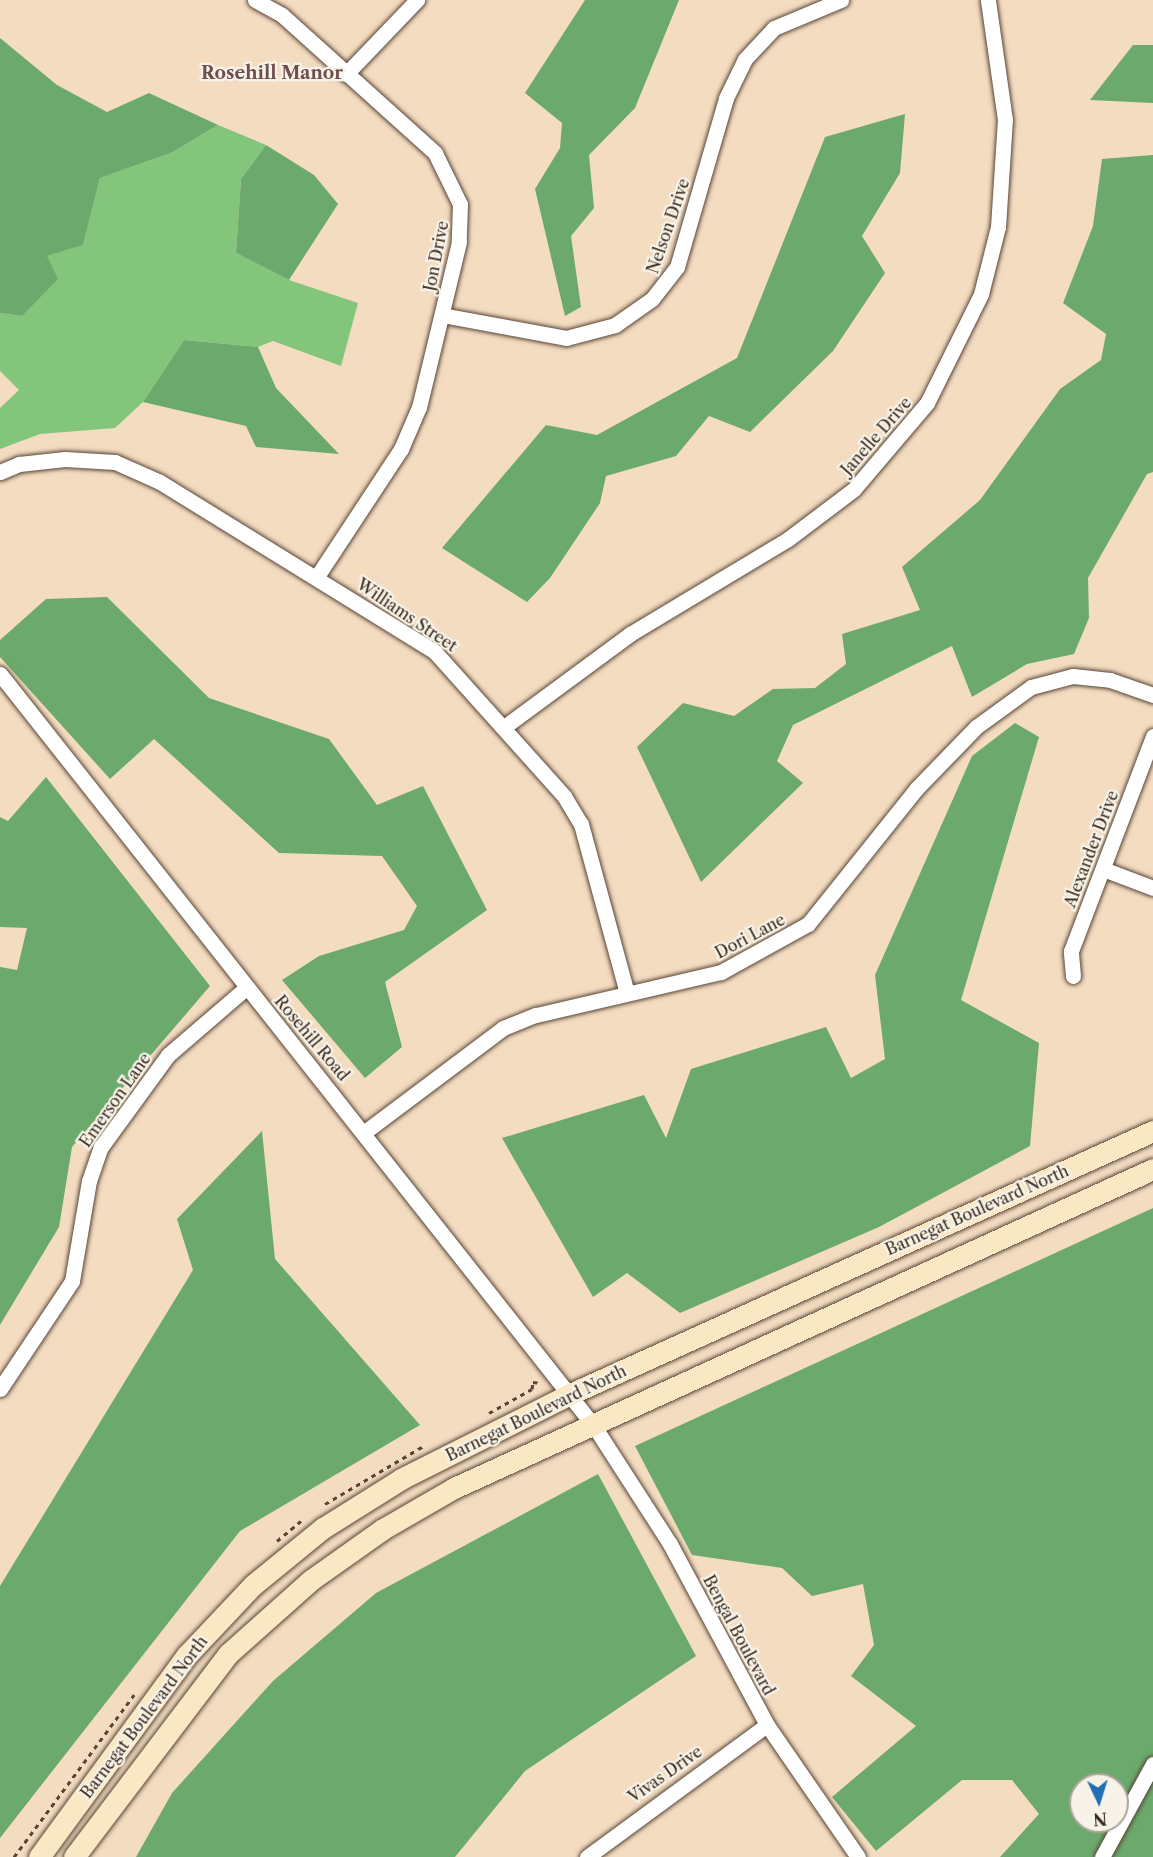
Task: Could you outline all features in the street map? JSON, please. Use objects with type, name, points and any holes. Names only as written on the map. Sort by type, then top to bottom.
[{"type":"street","name":"Jon Drive","points":[[255,0],[282,15],[435,153],[454,184],[462,221],[419,407],[401,449],[316,578]]},
{"type":"street","points":[[346,74],[417,0]]},
{"type":"street","name":"Nelson Drive","points":[[442,315],[566,338],[615,324],[652,299],[677,267],[726,98],[745,59],[774,28],[841,0]]},
{"type":"street","name":"Janelle Drive","points":[[504,727],[630,634],[788,539],[854,489],[927,403],[981,294],[998,227],[1005,120],[988,0]]},
{"type":"street","name":"Williams Street","points":[[0,472],[19,464],[65,459],[115,462],[160,482],[434,651],[504,727],[582,824],[627,993]]},
{"type":"street","name":"Rosehill Road","points":[[0,674],[247,987],[366,1131],[594,1426]]},
{"type":"street","name":"Dori Lane","points":[[366,1131],[503,1028],[627,993],[721,972],[808,924],[916,789],[976,727],[1013,697],[1073,676],[1110,680],[1153,695]]},
{"type":"street","name":"Alexander Drive","points":[[1073,976],[1071,951],[1153,736]]},
{"type":"street","points":[[1103,869],[1153,888]]},
{"type":"street","name":"Emerson Lane","points":[[0,1389],[72,1281],[88,1180],[101,1147],[168,1055],[247,987]]},
{"type":"street","name":"Barnegat Boulevard North","points":[[39,1857],[187,1655],[253,1585],[323,1528],[401,1479],[568,1395],[1153,1131]]},
{"type":"street","name":"Barnegat Boulevard North","points":[[74,1857],[228,1654],[311,1580],[454,1488],[1153,1169]]},
{"type":"street","name":"Bengal Boulevard","points":[[594,1426],[670,1544],[767,1725],[858,1857]]},
{"type":"street","name":"Vivas Drive","points":[[587,1857],[767,1725]]},
{"type":"street","points":[[1102,1857],[1153,1764]]},
{"type":"path","points":[[518,1395],[540,1383]]},
{"type":"green space","points":[[585,0],[679,0],[635,108],[589,155],[594,208],[571,236],[581,307],[565,316],[535,189],[560,148],[562,123],[525,93]]},
{"type":"green space","points":[[0,38],[57,85],[107,112],[149,93],[218,125],[171,153],[100,178],[83,245],[47,256],[58,279],[22,316],[0,313]]},
{"type":"green space","points":[[1133,45],[1153,45],[1153,103],[1090,100]]},
{"type":"green space","points":[[905,114],[900,173],[862,236],[885,273],[833,351],[750,432],[709,416],[676,456],[606,476],[600,503],[550,578],[527,602],[442,548],[546,425],[597,435],[737,358],[825,137]]},
{"type":"green space","points":[[218,125],[266,145],[241,179],[236,253],[289,280],[358,303],[341,366],[273,341],[258,347],[184,340],[143,402],[115,428],[40,434],[0,449],[0,408],[19,390],[0,371],[0,313],[22,316],[46,256],[83,245],[100,178],[171,153]]},
{"type":"green space","points":[[266,145],[314,175],[338,204],[289,280],[236,253],[241,179]]},
{"type":"green space","points":[[1153,155],[1153,472],[1147,474],[1088,578],[1089,618],[1074,654],[1027,664],[972,697],[952,646],[793,725],[777,761],[803,783],[701,882],[637,747],[683,703],[734,716],[773,689],[815,688],[846,664],[842,634],[920,610],[902,567],[980,500],[1060,389],[1101,360],[1106,334],[1063,303],[1093,226],[1102,159]]},
{"type":"green space","points":[[184,340],[258,347],[276,388],[339,454],[256,447],[246,426],[143,402]]},
{"type":"green space","points":[[107,597],[209,698],[329,739],[377,805],[423,786],[487,910],[385,982],[402,1047],[365,1078],[282,980],[319,956],[404,930],[417,906],[382,856],[279,853],[154,739],[110,779],[0,657],[0,640],[46,599]]},
{"type":"green space","points":[[1015,723],[1039,737],[961,1000],[1039,1043],[1030,1146],[879,1227],[680,1313],[627,1273],[593,1297],[502,1138],[644,1095],[666,1138],[691,1069],[826,1027],[851,1078],[885,1059],[875,975],[972,756]]},
{"type":"green space","points":[[46,777],[210,986],[72,1147],[59,1227],[0,1325],[0,967],[17,970],[27,928],[0,927],[0,817],[8,821]]},
{"type":"green space","points":[[262,1131],[275,1259],[420,1425],[240,1531],[0,1838],[0,1586],[193,1270],[177,1219]]},
{"type":"green space","points":[[1153,1208],[1153,1857],[1000,1857],[1039,1814],[1012,1780],[962,1780],[876,1851],[832,1797],[916,1726],[851,1676],[874,1645],[863,1584],[812,1596],[782,1568],[692,1555],[635,1446]]},
{"type":"green space","points":[[598,1474],[696,1656],[525,1771],[455,1857],[136,1857],[172,1793],[273,1681],[376,1593]]},
{"type":"district","name":"Rosehill Manor","points":[[272,73]]}]
